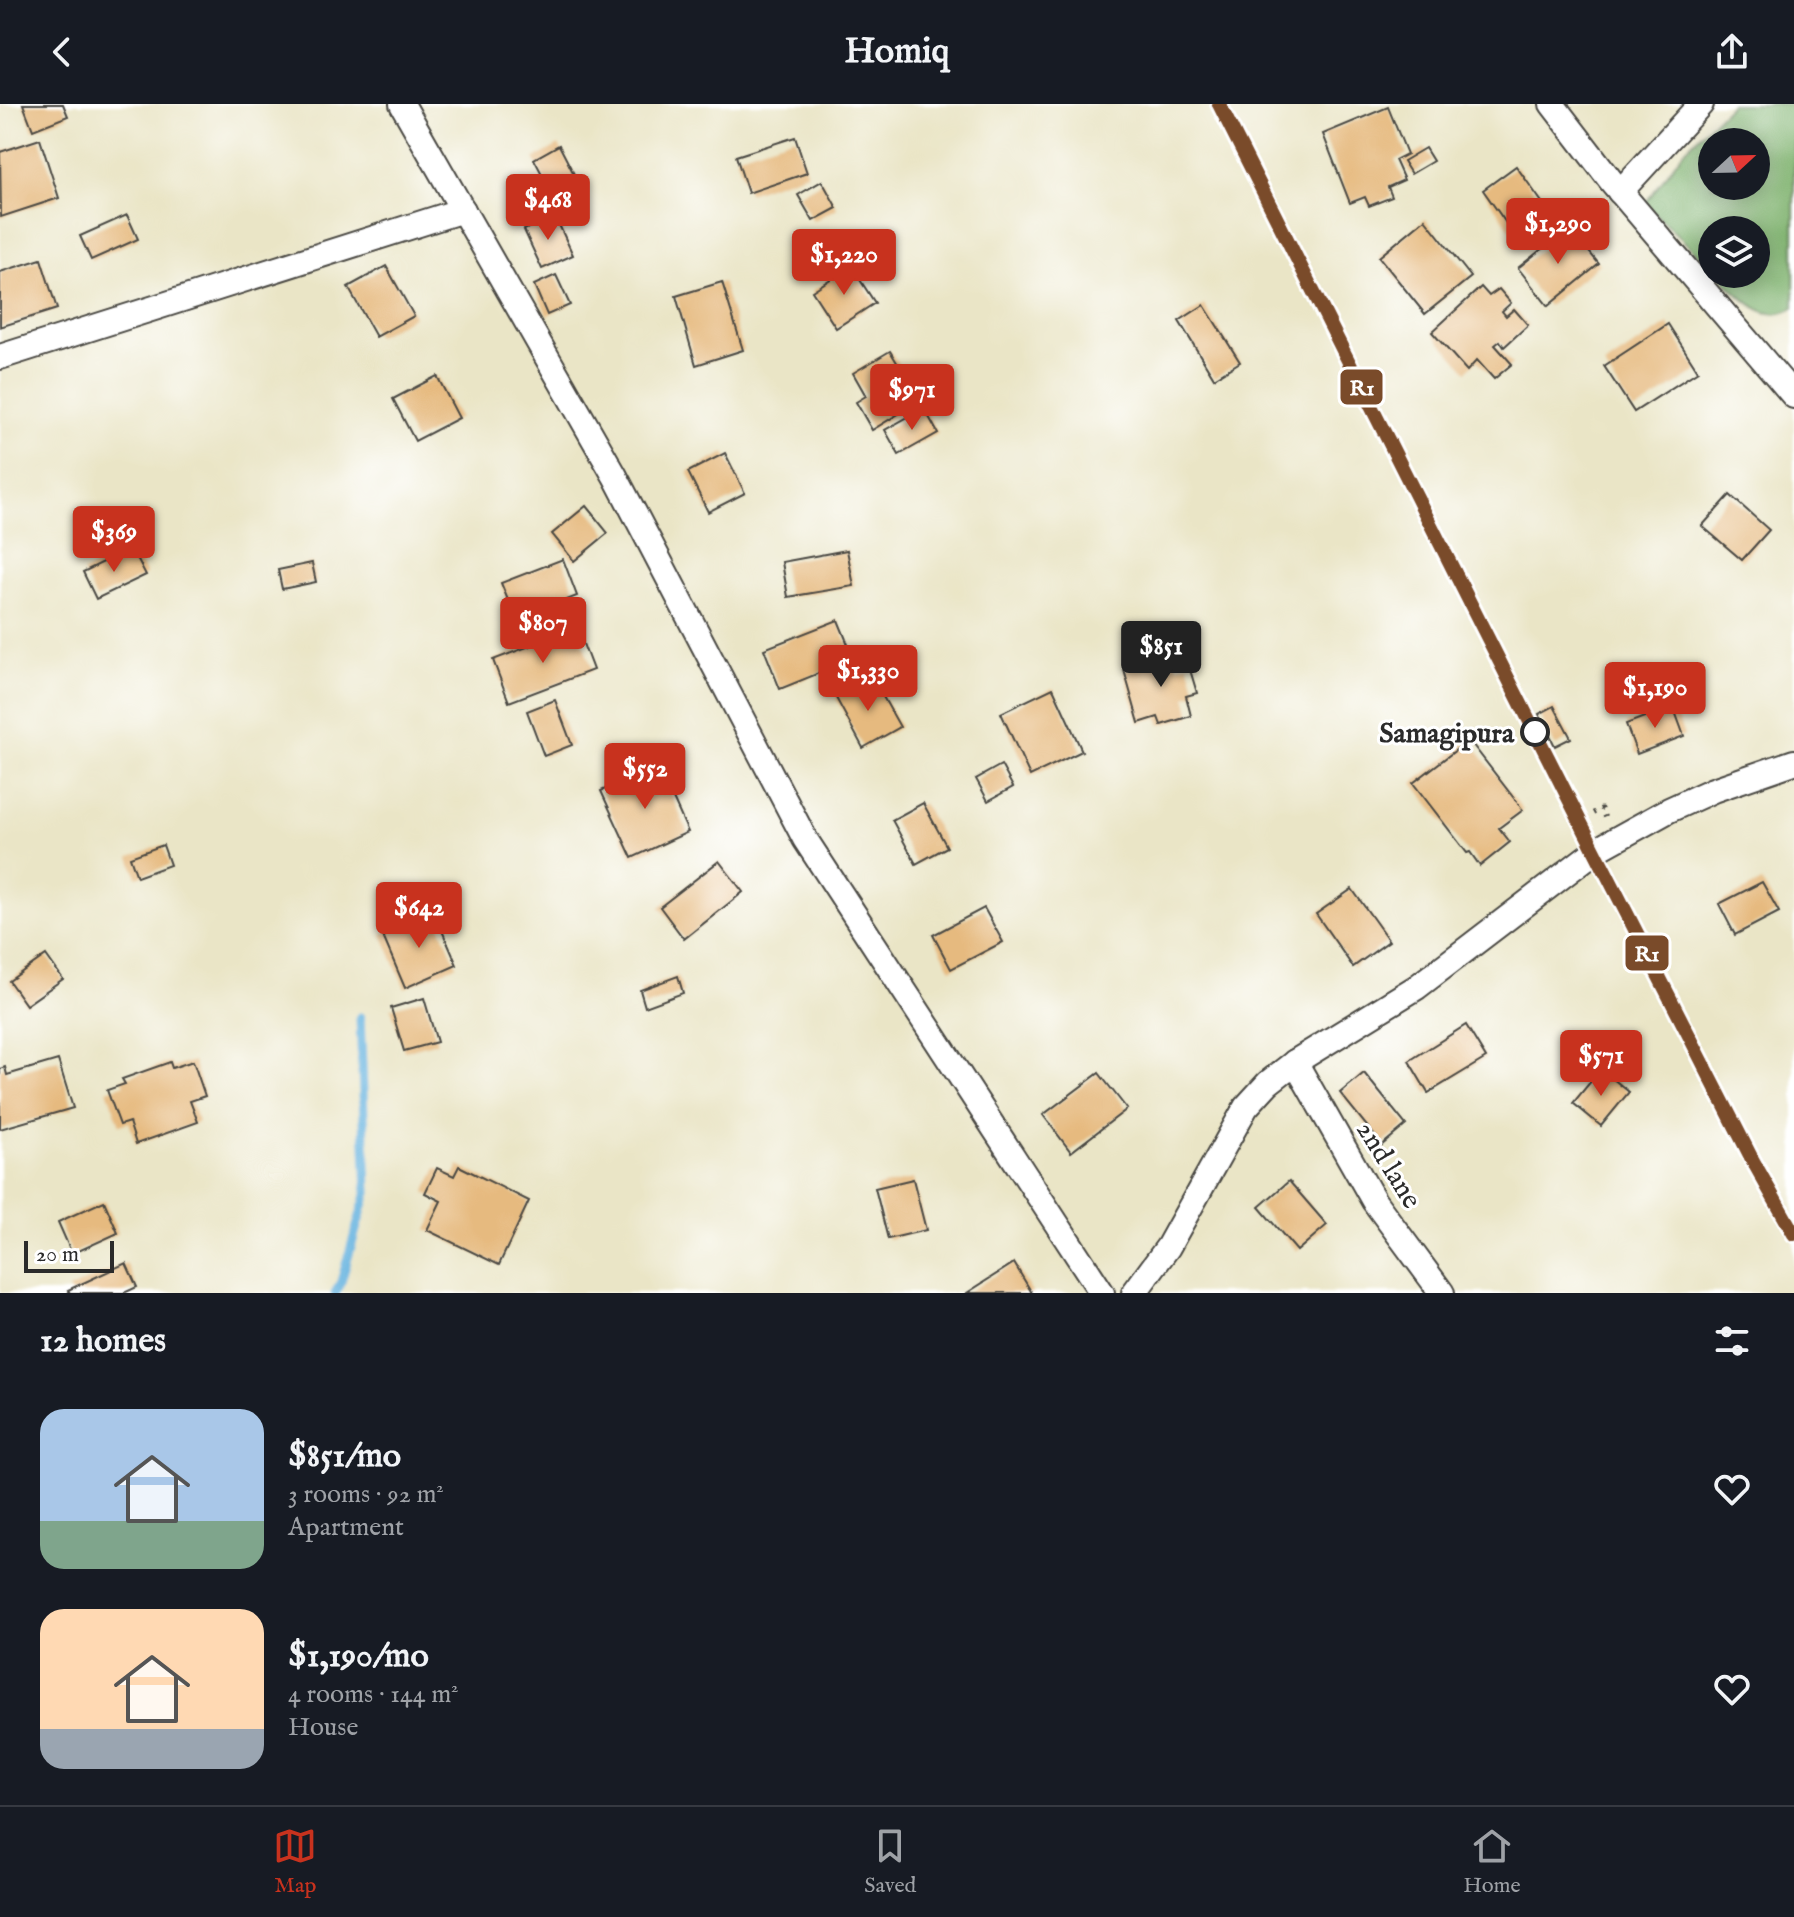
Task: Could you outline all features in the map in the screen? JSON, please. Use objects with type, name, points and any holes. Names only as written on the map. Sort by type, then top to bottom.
[{"type":"street","points":[[402,104],[615,476],[805,839],[1102,1293]]},
{"type":"street","points":[[1552,104],[1620,192],[1794,396]]},
{"type":"street","points":[[1620,192],[1701,104]]},
{"type":"street","points":[[0,357],[463,210]]},
{"type":"street","points":[[1134,1293],[1168,1247],[1246,1107],[1268,1083],[1295,1062],[1417,987],[1563,873],[1605,845],[1713,790],[1794,762]]},
{"type":"street","name":"2nd lane","points":[[1295,1062],[1374,1201],[1442,1293]]},
{"type":"green space","points":[[1731,104],[1794,104],[1794,308],[1783,313],[1762,311],[1732,288],[1770,288],[1770,216],[1698,216],[1698,255],[1645,204],[1683,152],[1698,137],[1698,200],[1770,200],[1770,128],[1707,128]]},
{"type":"building","points":[[23,104],[63,104],[68,116],[33,130]]},
{"type":"building","points":[[1388,107],[1407,154],[1395,160],[1404,180],[1388,187],[1392,197],[1369,206],[1365,197],[1350,203],[1323,134]]},
{"type":"building","points":[[795,137],[807,173],[748,193],[736,156]]},
{"type":"building","points":[[40,139],[59,198],[1,217],[0,152]]},
{"type":"building","points":[[559,145],[576,178],[551,191],[534,159]]},
{"type":"building","points":[[1425,148],[1433,161],[1411,174],[1403,161]]},
{"type":"building","points":[[1516,166],[1554,219],[1520,243],[1483,190]]},
{"type":"building","points":[[822,181],[837,208],[813,221],[798,195]]},
{"type":"building","points":[[127,215],[138,239],[91,260],[80,236]]},
{"type":"building","points":[[555,216],[573,255],[542,269],[524,230]]},
{"type":"building","points":[[1425,219],[1471,277],[1425,314],[1379,257]]},
{"type":"building","points":[[1569,227],[1599,264],[1548,306],[1518,268]]},
{"type":"building","points":[[41,259],[57,309],[0,327],[0,272]]},
{"type":"building","points":[[386,266],[414,316],[376,337],[348,287]]},
{"type":"building","points":[[851,266],[875,303],[836,328],[812,291]]},
{"type":"building","points":[[556,275],[570,305],[547,315],[534,285]]},
{"type":"building","points":[[722,282],[743,350],[696,365],[676,296]]},
{"type":"building","points":[[1481,287],[1489,296],[1499,289],[1511,303],[1502,311],[1506,316],[1514,309],[1528,325],[1504,347],[1500,341],[1495,345],[1512,364],[1494,379],[1477,360],[1467,371],[1432,332]]},
{"type":"building","points":[[1204,305],[1240,362],[1214,378],[1179,321]]},
{"type":"building","points":[[1668,324],[1698,371],[1634,412],[1604,366]]},
{"type":"building","points":[[890,351],[907,379],[902,382],[915,404],[872,430],[856,402],[866,396],[853,373]]},
{"type":"building","points":[[437,376],[459,418],[415,441],[393,399]]},
{"type":"building","points":[[924,408],[938,433],[899,455],[885,430]]},
{"type":"building","points":[[725,453],[745,493],[708,512],[688,472]]},
{"type":"building","points":[[1730,495],[1769,530],[1742,560],[1702,526]]},
{"type":"building","points":[[586,506],[608,533],[574,561],[552,534]]},
{"type":"building","points":[[132,548],[146,575],[96,599],[83,572]]},
{"type":"building","points":[[847,550],[854,586],[788,597],[782,562]]},
{"type":"building","points":[[563,559],[577,596],[516,620],[501,583]]},
{"type":"building","points":[[312,563],[316,582],[282,589],[278,570]]},
{"type":"building","points":[[838,620],[854,659],[780,689],[764,649]]},
{"type":"building","points":[[577,628],[593,670],[509,702],[493,660]]},
{"type":"building","points":[[1173,650],[1178,666],[1188,663],[1197,693],[1186,696],[1191,716],[1161,725],[1158,717],[1139,723],[1124,670],[1144,664],[1142,659]]},
{"type":"building","points":[[872,677],[900,727],[863,748],[836,698]]},
{"type":"building","points":[[1053,688],[1082,751],[1030,776],[1001,713]]},
{"type":"building","points":[[555,700],[572,745],[544,756],[527,711]]},
{"type":"building","points":[[1554,706],[1571,738],[1555,746],[1539,714]]},
{"type":"building","points":[[1673,706],[1684,736],[1637,754],[1626,724]]},
{"type":"building","points":[[1469,740],[1523,810],[1499,828],[1510,842],[1480,866],[1413,783]]},
{"type":"building","points":[[658,765],[688,832],[632,858],[601,791]]},
{"type":"building","points":[[1001,765],[1013,787],[988,801],[976,779]]},
{"type":"building","points":[[923,803],[947,847],[916,864],[892,820]]},
{"type":"building","points":[[163,845],[170,865],[137,877],[130,857]]},
{"type":"building","points":[[719,861],[743,892],[684,939],[660,907]]},
{"type":"building","points":[[1762,882],[1779,912],[1735,935],[1719,904]]},
{"type":"building","points":[[1352,889],[1389,941],[1353,967],[1316,914]]},
{"type":"building","points":[[984,908],[1003,942],[951,969],[933,935]]},
{"type":"building","points":[[434,912],[457,965],[405,988],[382,934]]},
{"type":"building","points":[[46,955],[63,979],[26,1005],[9,981]]},
{"type":"building","points":[[678,976],[683,993],[645,1007],[640,990]]},
{"type":"building","points":[[424,998],[437,1042],[404,1051],[391,1008]]},
{"type":"building","points":[[1466,1025],[1486,1058],[1428,1093],[1409,1061]]},
{"type":"building","points":[[58,1060],[73,1108],[0,1129],[0,1069],[5,1067],[7,1075]]},
{"type":"building","points":[[193,1061],[205,1096],[190,1101],[198,1122],[136,1144],[129,1122],[120,1125],[107,1090],[125,1084],[122,1079],[170,1062],[172,1068]]},
{"type":"building","points":[[1601,1069],[1629,1092],[1601,1126],[1573,1103]]},
{"type":"building","points":[[1099,1073],[1127,1109],[1071,1152],[1043,1115]]},
{"type":"building","points":[[1364,1073],[1406,1125],[1382,1145],[1340,1093]]},
{"type":"building","points":[[459,1166],[529,1201],[499,1265],[427,1230],[441,1201],[425,1193],[437,1168],[454,1176]]},
{"type":"building","points":[[913,1179],[926,1230],[888,1239],[875,1188]]},
{"type":"building","points":[[1289,1181],[1327,1225],[1297,1251],[1259,1207]]},
{"type":"building","points":[[104,1201],[118,1233],[72,1254],[58,1222]]},
{"type":"building","points":[[126,1263],[137,1287],[124,1293],[70,1293],[68,1290]]},
{"type":"building","points":[[1014,1263],[1032,1293],[967,1293]]},
{"type":"waterway","points":[[335,1293],[367,1192],[360,1017]]},
{"type":"transit line","name":"R1","points":[[1219,104],[1595,851],[1753,1161],[1794,1234]]},
{"type":"place","name":"Samagipura","points":[[1535,732]]}]
